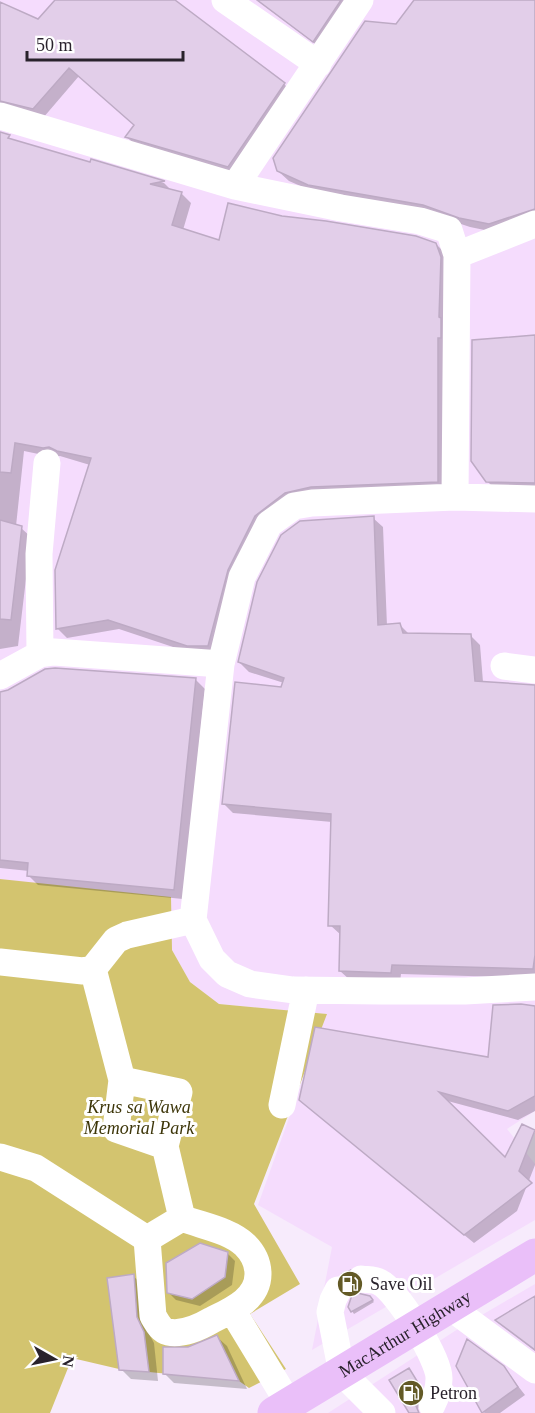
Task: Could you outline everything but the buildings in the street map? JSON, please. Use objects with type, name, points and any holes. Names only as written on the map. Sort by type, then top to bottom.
[{"type":"highway","name":"MacArthur Highway","points":[[282,1408],[535,1255]]},
{"type":"street","points":[[225,0],[318,64]]},
{"type":"street","points":[[235,186],[360,0]]},
{"type":"street","points":[[0,116],[235,186],[341,208],[420,221],[449,230],[457,255],[455,497]]},
{"type":"street","points":[[457,255],[535,224]]},
{"type":"street","points":[[40,654],[39,554],[47,463]]},
{"type":"street","points":[[535,499],[455,497],[312,504],[294,506],[269,524],[242,577],[221,664],[194,920],[212,959],[227,974],[250,984],[306,990],[465,991],[535,987]]},
{"type":"street","points":[[0,676],[40,654],[54,652],[221,664]]},
{"type":"street","points":[[504,666],[535,670]]},
{"type":"street","points":[[0,962],[74,970],[93,969],[116,940],[127,935],[194,920]]},
{"type":"street","points":[[93,969],[122,1080],[116,1129],[165,1146]]},
{"type":"street","points":[[282,1105],[306,990]]},
{"type":"street","points":[[122,1080],[179,1092],[165,1146],[182,1218]]},
{"type":"street","points":[[0,1157],[36,1168],[147,1239]]},
{"type":"street","points":[[147,1239],[182,1218]]},
{"type":"street","points":[[147,1239],[153,1316],[166,1332],[198,1328],[232,1310],[249,1298],[258,1283],[258,1264],[247,1247],[234,1236],[182,1218]]},
{"type":"street","points":[[382,1413],[342,1373],[330,1312],[333,1300],[350,1284],[380,1282],[392,1292],[418,1327],[440,1376],[438,1392],[432,1405]]},
{"type":"street","points":[[450,1307],[535,1370]]},
{"type":"street","points":[[232,1310],[282,1408]]},
{"type":"shaded area","points":[[0,0],[535,0],[535,1111],[507,1129],[535,1164],[535,1220],[312,1350],[332,1247],[258,1205],[326,1014],[219,1004],[190,982],[172,950],[8,880],[0,879]]},
{"type":"shaded area","points":[[535,1284],[535,1413],[328,1413],[458,1329]]},
{"type":"green space","name":"Krus sa Wawa Memorial Park","points":[[0,879],[171,897],[172,950],[190,982],[219,1004],[327,1014],[254,1204],[300,1284],[250,1314],[286,1369],[249,1388],[239,1381],[119,1369],[72,1358],[50,1413],[0,1413]]},
{"type":"place","name":"Save Oil","points":[[350,1284]]},
{"type":"place","name":"Petron","points":[[411,1393]]}]
